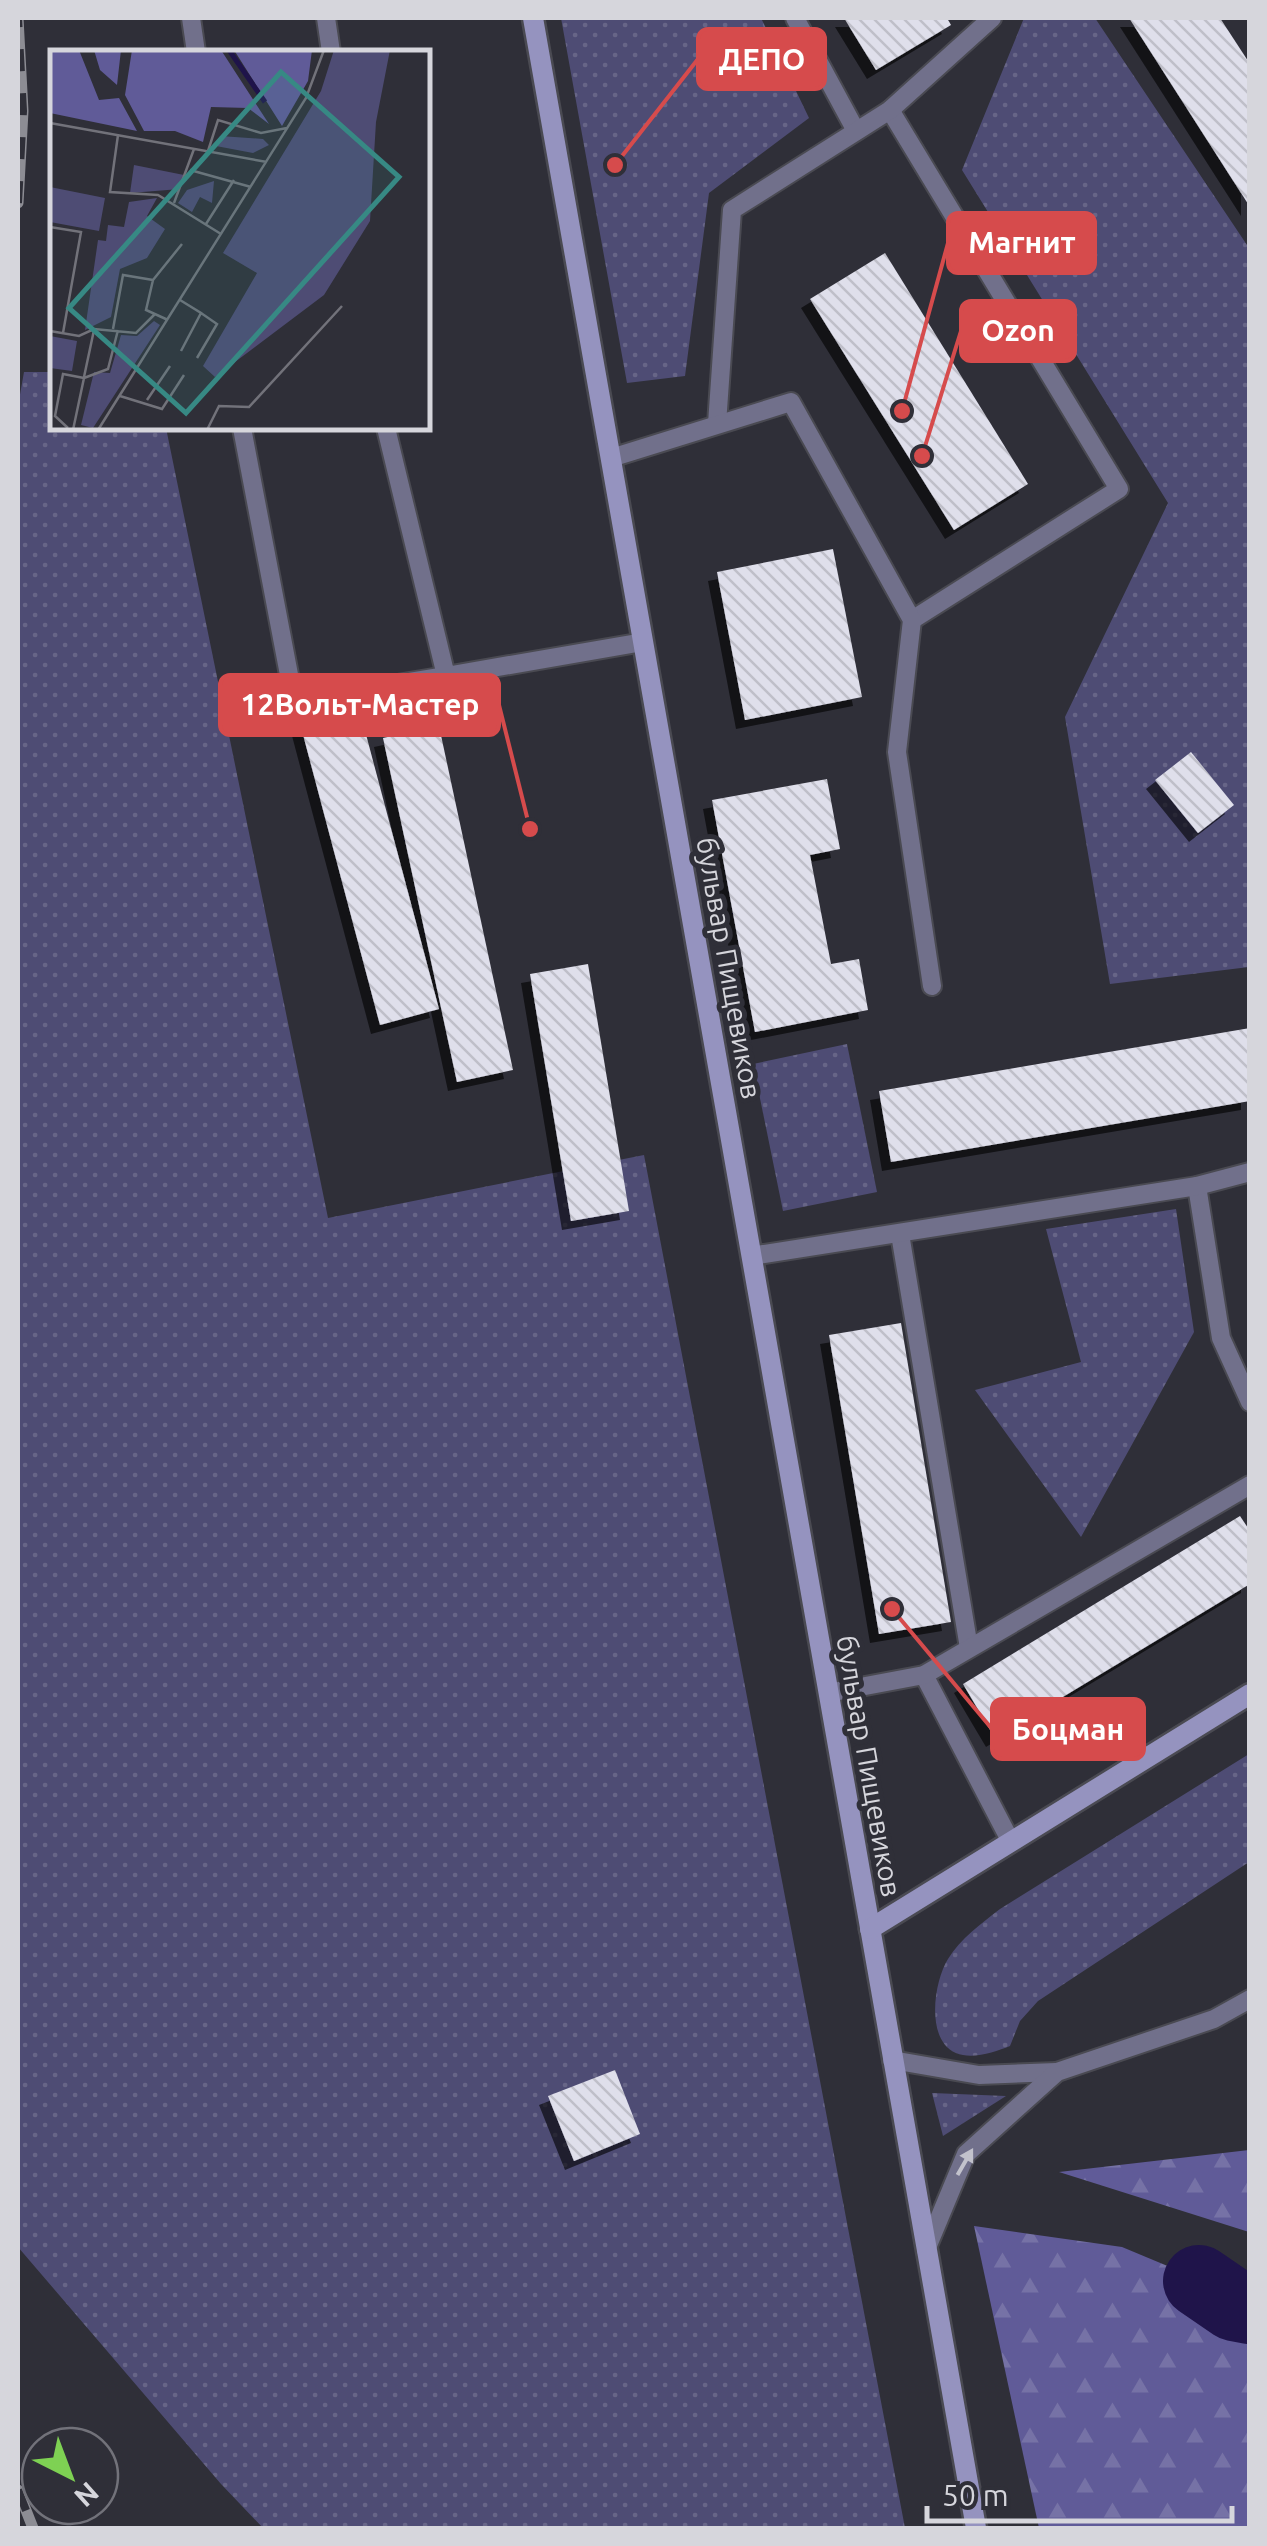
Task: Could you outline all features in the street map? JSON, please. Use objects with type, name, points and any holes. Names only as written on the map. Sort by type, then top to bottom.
[{"type":"main road","name":"бульвар Пищевиков","points":[[533,18],[976,2528]]},
{"type":"main road","points":[[870,1929],[1250,1694]]},
{"type":"lane","points":[[191,18],[196,50]]},
{"type":"lane","points":[[326,18],[331,50]]},
{"type":"lane","points":[[795,18],[856,131]]},
{"type":"lane","points":[[717,424],[732,210],[890,110],[992,18]]},
{"type":"lane","points":[[890,110],[1119,489],[912,620]]},
{"type":"lane","points":[[612,458],[791,402],[912,620],[897,752],[932,986]]},
{"type":"lane","points":[[242,430],[294,701],[644,642]]},
{"type":"lane","points":[[386,430],[446,676]]},
{"type":"lane","points":[[751,1256],[1197,1186],[1250,1172]]},
{"type":"lane","points":[[1197,1186],[1222,1338],[1250,1402]]},
{"type":"lane","points":[[900,1234],[969,1648]]},
{"type":"lane","points":[[828,1693],[924,1675],[1250,1485]]},
{"type":"lane","points":[[924,1675],[1011,1842]]},
{"type":"lane","points":[[892,2060],[979,2074],[1057,2072],[1214,2019],[1250,1999]]},
{"type":"lane","points":[[926,2250],[966,2154],[1057,2072]]},
{"type":"shaded area","points":[[561,18],[761,18],[809,118],[709,193],[685,376],[627,383]]},
{"type":"shaded area","points":[[1024,18],[1095,18],[1249,248],[1249,967],[1110,984],[1065,717],[1168,503],[962,170]]},
{"type":"shaded area","points":[[24,372],[50,372],[50,430],[166,430],[328,1218],[644,1155],[905,2528],[263,2528],[18,2247],[18,406]]},
{"type":"shaded area","points":[[847,1044],[877,1192],[783,1211],[753,1064]]},
{"type":"shaded area","points":[[1176,1209],[1194,1332],[1081,1537],[975,1390],[1081,1362],[1046,1229]]},
{"type":"shaded area","points":[[1249,1754],[1249,1862],[1038,2001],[1020,2021],[1010,2046],[969,2056],[946,2046],[936,2023],[936,1995],[948,1959],[965,1938],[1000,1909]]},
{"type":"shaded area","points":[[932,2093],[1006,2096],[943,2136]]},
{"type":"green space","points":[[1249,2150],[1249,2232],[1059,2172]]},
{"type":"green space","points":[[974,2226],[1122,2247],[1249,2300],[1249,2528],[1039,2528]]},
{"type":"building","points":[[844,18],[947,18],[951,25],[876,70]]},
{"type":"building","points":[[1129,18],[1220,18],[1250,64],[1250,207]]},
{"type":"building","points":[[885,253],[1028,484],[954,530],[810,299]]},
{"type":"building","points":[[833,549],[862,697],[745,720],[717,572]]},
{"type":"building","points":[[355,693],[439,1009],[380,1025],[296,708]]},
{"type":"building","points":[[439,726],[513,1070],[457,1082],[383,738]]},
{"type":"building","points":[[1191,752],[1234,805],[1198,833],[1155,780]]},
{"type":"building","points":[[827,779],[840,849],[810,855],[831,964],[859,959],[868,1010],[755,1032],[712,800]]},
{"type":"building","points":[[588,964],[629,1211],[571,1221],[530,974]]},
{"type":"building","points":[[1250,1028],[1250,1101],[891,1162],[879,1091]]},
{"type":"building","points":[[901,1323],[951,1622],[879,1634],[829,1335]]},
{"type":"building","points":[[1240,1516],[1250,1531],[1250,1584],[995,1738],[963,1684]]},
{"type":"building","points":[[615,2070],[640,2134],[574,2161],[548,2096]]},
{"type":"waterway","points":[[1199,2281],[1234,2305],[1250,2308]]},
{"type":"railway","points":[[18,18],[23,111],[18,203]]},
{"type":"railway","points":[[18,2490],[33,2528]]},
{"type":"place","name":"ДЕПО","points":[[615,165]]},
{"type":"place","name":"Магнит","points":[[902,411]]},
{"type":"place","name":"Ozon","points":[[922,456]]},
{"type":"place","name":"12Вольт-Мастер","points":[[530,829]]},
{"type":"place","name":"Боцман","points":[[892,1609]]}]
